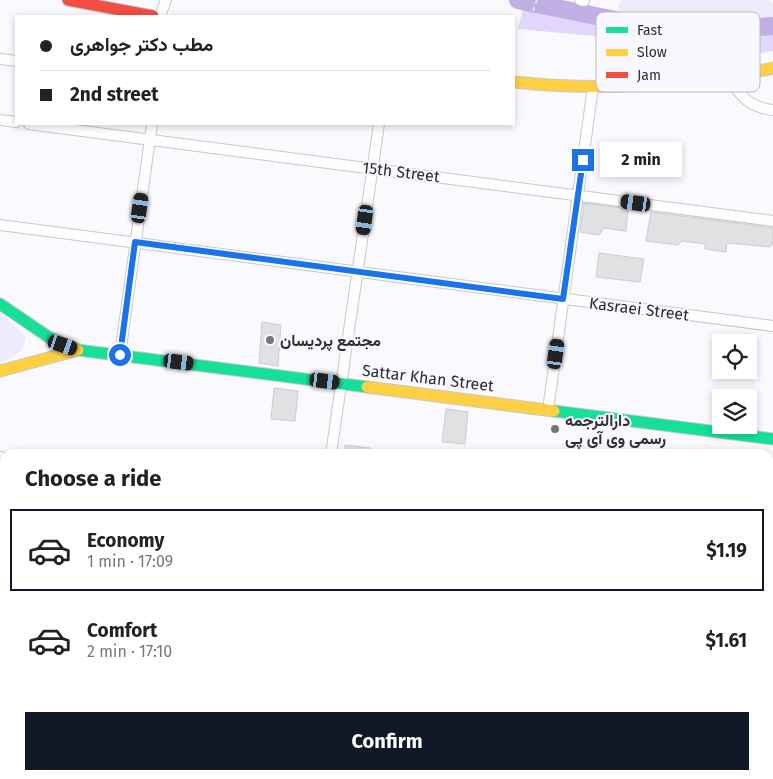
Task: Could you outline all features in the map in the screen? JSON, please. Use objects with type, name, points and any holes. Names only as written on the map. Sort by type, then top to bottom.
[{"type":"main road","points":[[68,0],[148,15]]},
{"type":"main road","points":[[760,71],[773,68]]},
{"type":"main road","points":[[515,82],[553,87],[596,88]]},
{"type":"main road","points":[[0,304],[50,338],[78,350]]},
{"type":"main road","points":[[0,371],[78,350]]},
{"type":"main road","name":"Sattar Khan Street","points":[[78,350],[773,439]]},
{"type":"street","points":[[160,15],[166,0]]},
{"type":"street","points":[[0,59],[15,61]]},
{"type":"street","points":[[548,410],[593,88]]},
{"type":"street","points":[[739,92],[750,104],[760,109],[773,110]]},
{"type":"street","points":[[0,120],[15,122]]},
{"type":"street","name":"15th Street","points":[[38,125],[773,221]]},
{"type":"street","points":[[120,355],[152,125]]},
{"type":"street","points":[[332,449],[379,125]]},
{"type":"street","name":"Kasraei Street","points":[[0,225],[773,326]]},
{"type":"path","points":[[534,11],[537,0]]},
{"type":"shaded area","points":[[621,0],[769,0],[773,4],[773,21],[760,23],[760,12],[616,12]]},
{"type":"shaded area","points":[[524,5],[596,19],[596,36],[518,29]]},
{"type":"shaded area","points":[[773,30],[773,51],[760,53],[760,32]]},
{"type":"shaded area","points":[[0,312],[26,337],[17,354],[0,363]]},
{"type":"building","points":[[584,203],[628,209],[626,231],[604,228],[599,235],[580,232]]},
{"type":"building","points":[[651,212],[773,228],[773,244],[770,247],[727,243],[726,252],[705,249],[705,244],[682,241],[678,245],[646,241]]},
{"type":"building","points":[[599,253],[644,259],[640,282],[596,277]]},
{"type":"building","name":"مجتمع پردیسان","points":[[262,322],[281,325],[278,366],[259,363]]},
{"type":"building","points":[[274,388],[298,391],[295,421],[271,419]]},
{"type":"building","points":[[446,409],[468,412],[465,444],[442,442]]},
{"type":"building","points":[[345,445],[370,448],[370,449],[345,449]]},
{"type":"waterway","points":[[518,0],[534,4]]},
{"type":"waterway","points":[[537,4],[596,16]]},
{"type":"waterway","points":[[760,27],[773,26]]},
{"type":"traffic: fast","points":[[0,304],[50,338],[78,350],[367,387]]},
{"type":"traffic: fast","points":[[554,411],[773,439]]},
{"type":"traffic: slow","points":[[760,70],[773,68]]},
{"type":"traffic: slow","points":[[515,82],[596,86]]},
{"type":"traffic: slow","points":[[0,371],[78,350]]},
{"type":"traffic: slow","points":[[367,387],[554,411]]},
{"type":"traffic: jam","points":[[68,0],[148,15]]},
{"type":"place","name":"مجتمع پردیسان","points":[[270,340]]},
{"type":"place","name":"دارالترجمه رسمی وی آی پی","points":[[555,429]]},
{"type":"route","points":[[120,355],[135,242],[563,299],[583,160]]}]
